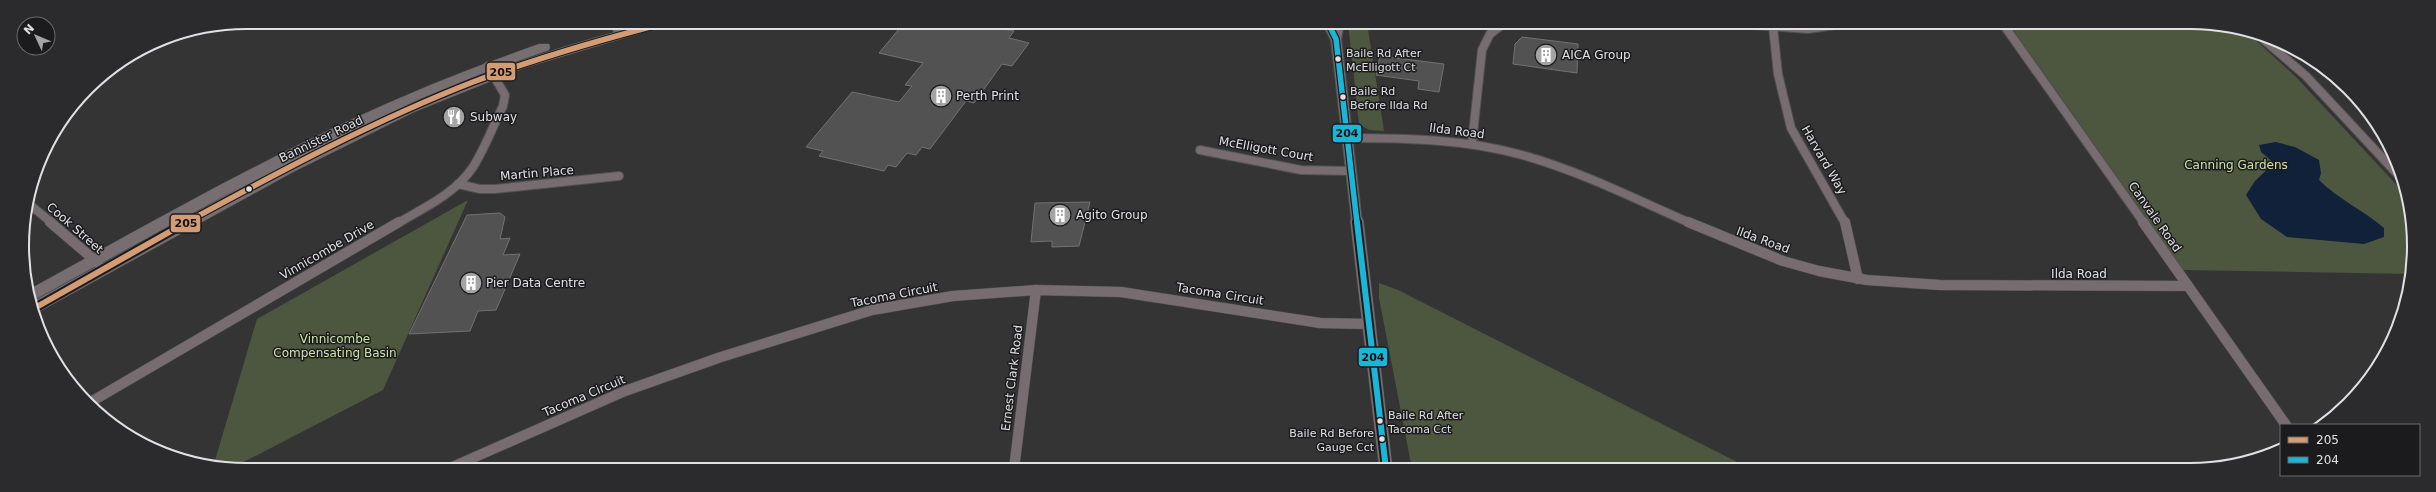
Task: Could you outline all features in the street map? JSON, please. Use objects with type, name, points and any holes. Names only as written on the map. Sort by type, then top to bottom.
[{"type":"main road","name":"Bannister Road","points":[[34,294],[99,265],[319,152],[491,71],[611,29]]},
{"type":"main road","name":"Bannister Road","points":[[37,306],[99,265]]},
{"type":"street","points":[[1331,29],[1336,39]]},
{"type":"street","points":[[1338,29],[1336,39],[1385,463]]},
{"type":"street","points":[[1472,144],[1482,50],[1490,34],[1496,29]]},
{"type":"street","name":"Harvard Way","points":[[1773,29],[1778,74],[1791,128],[1847,226],[1858,279]]},
{"type":"street","name":"Canvale Road","points":[[2007,29],[2285,424]]},
{"type":"street","points":[[2270,45],[2306,76],[2392,168]]},
{"type":"street","name":"Vinnicombe Drive","points":[[94,400],[436,201],[458,184],[473,167],[503,106],[504,95],[491,71]]},
{"type":"street","name":"Ilda Road","points":[[1347,138],[1415,138],[1472,144],[1521,154],[1573,172],[1721,238],[1782,261],[1858,279],[1933,285],[2188,286]]},
{"type":"street","name":"McElligott Court","points":[[1200,150],[1301,170],[1351,171]]},
{"type":"street","name":"Martin Place","points":[[458,184],[480,189],[619,176]]},
{"type":"street","name":"Cook Street","points":[[33,207],[99,265]]},
{"type":"street","name":"Tacoma Circuit","points":[[461,463],[625,391],[805,330],[872,310],[953,296],[1036,290],[1121,292],[1320,323],[1368,324]]},
{"type":"street","name":"Ernest Clark Road","points":[[1015,463],[1036,290]]},
{"type":"green space","points":[[1349,29],[1368,29],[1384,131],[1369,130],[1359,124]]},
{"type":"green space","name":"Canning Gardens","points":[[2013,29],[2204,29],[2232,33],[2254,39],[2296,77],[2399,188],[2407,232],[2407,260],[2405,274],[2183,270]]},
{"type":"green space","name":"Vinnicombe Compensating Basin","points":[[468,200],[383,390],[242,463],[215,461],[257,319]]},
{"type":"green space","points":[[1379,283],[1398,290],[1739,463],[1411,463],[1379,298]]},
{"type":"water","points":[[2276,142],[2295,147],[2319,160],[2321,173],[2319,180],[2334,193],[2384,228],[2384,237],[2364,244],[2287,237],[2261,219],[2246,195],[2255,181],[2274,163],[2261,152],[2259,145]]},
{"type":"building","name":"Perth Print","points":[[899,29],[1004,29],[1014,31],[1009,38],[1029,43],[1012,66],[1002,64],[974,103],[966,101],[930,149],[922,147],[916,155],[907,153],[896,167],[888,165],[884,171],[819,156],[823,151],[806,147],[852,92],[899,102],[912,86],[905,85],[923,63],[879,53]]},
{"type":"building","name":"AICA Group","points":[[1522,37],[1578,44],[1577,73],[1513,64],[1515,44]]},
{"type":"building","points":[[1380,56],[1444,64],[1439,92],[1418,89],[1419,81],[1376,75]]},
{"type":"building","name":"Agito Group","points":[[1090,202],[1079,246],[1052,247],[1052,241],[1031,242],[1035,203]]},
{"type":"building","name":"Pier Data Centre","points":[[500,213],[505,217],[500,239],[510,238],[503,255],[520,254],[496,310],[478,311],[470,331],[409,334],[467,215]]},
{"type":"transit line","name":"205","points":[[38,306],[172,231],[313,155],[409,109],[473,82],[537,60],[570,49],[643,29]]},
{"type":"transit line","name":"204","points":[[1331,29],[1336,39],[1385,463]]},
{"type":"place","name":"AICA Group","points":[[1546,55]]},
{"type":"place","name":"Baile Rd After McElligott Ct","points":[[1338,59]]},
{"type":"place","name":"Perth Print","points":[[941,96]]},
{"type":"place","name":"Baile Rd Before Ilda Rd","points":[[1343,97]]},
{"type":"place","name":"Subway","points":[[454,117]]},
{"type":"place","name":"Agito Group","points":[[1060,215]]},
{"type":"place","name":"Pier Data Centre","points":[[471,283]]},
{"type":"place","name":"Baile Rd After Tacoma Cct","points":[[1380,421]]},
{"type":"place","name":"Baile Rd Before Gauge Cct","points":[[1382,439]]}]
